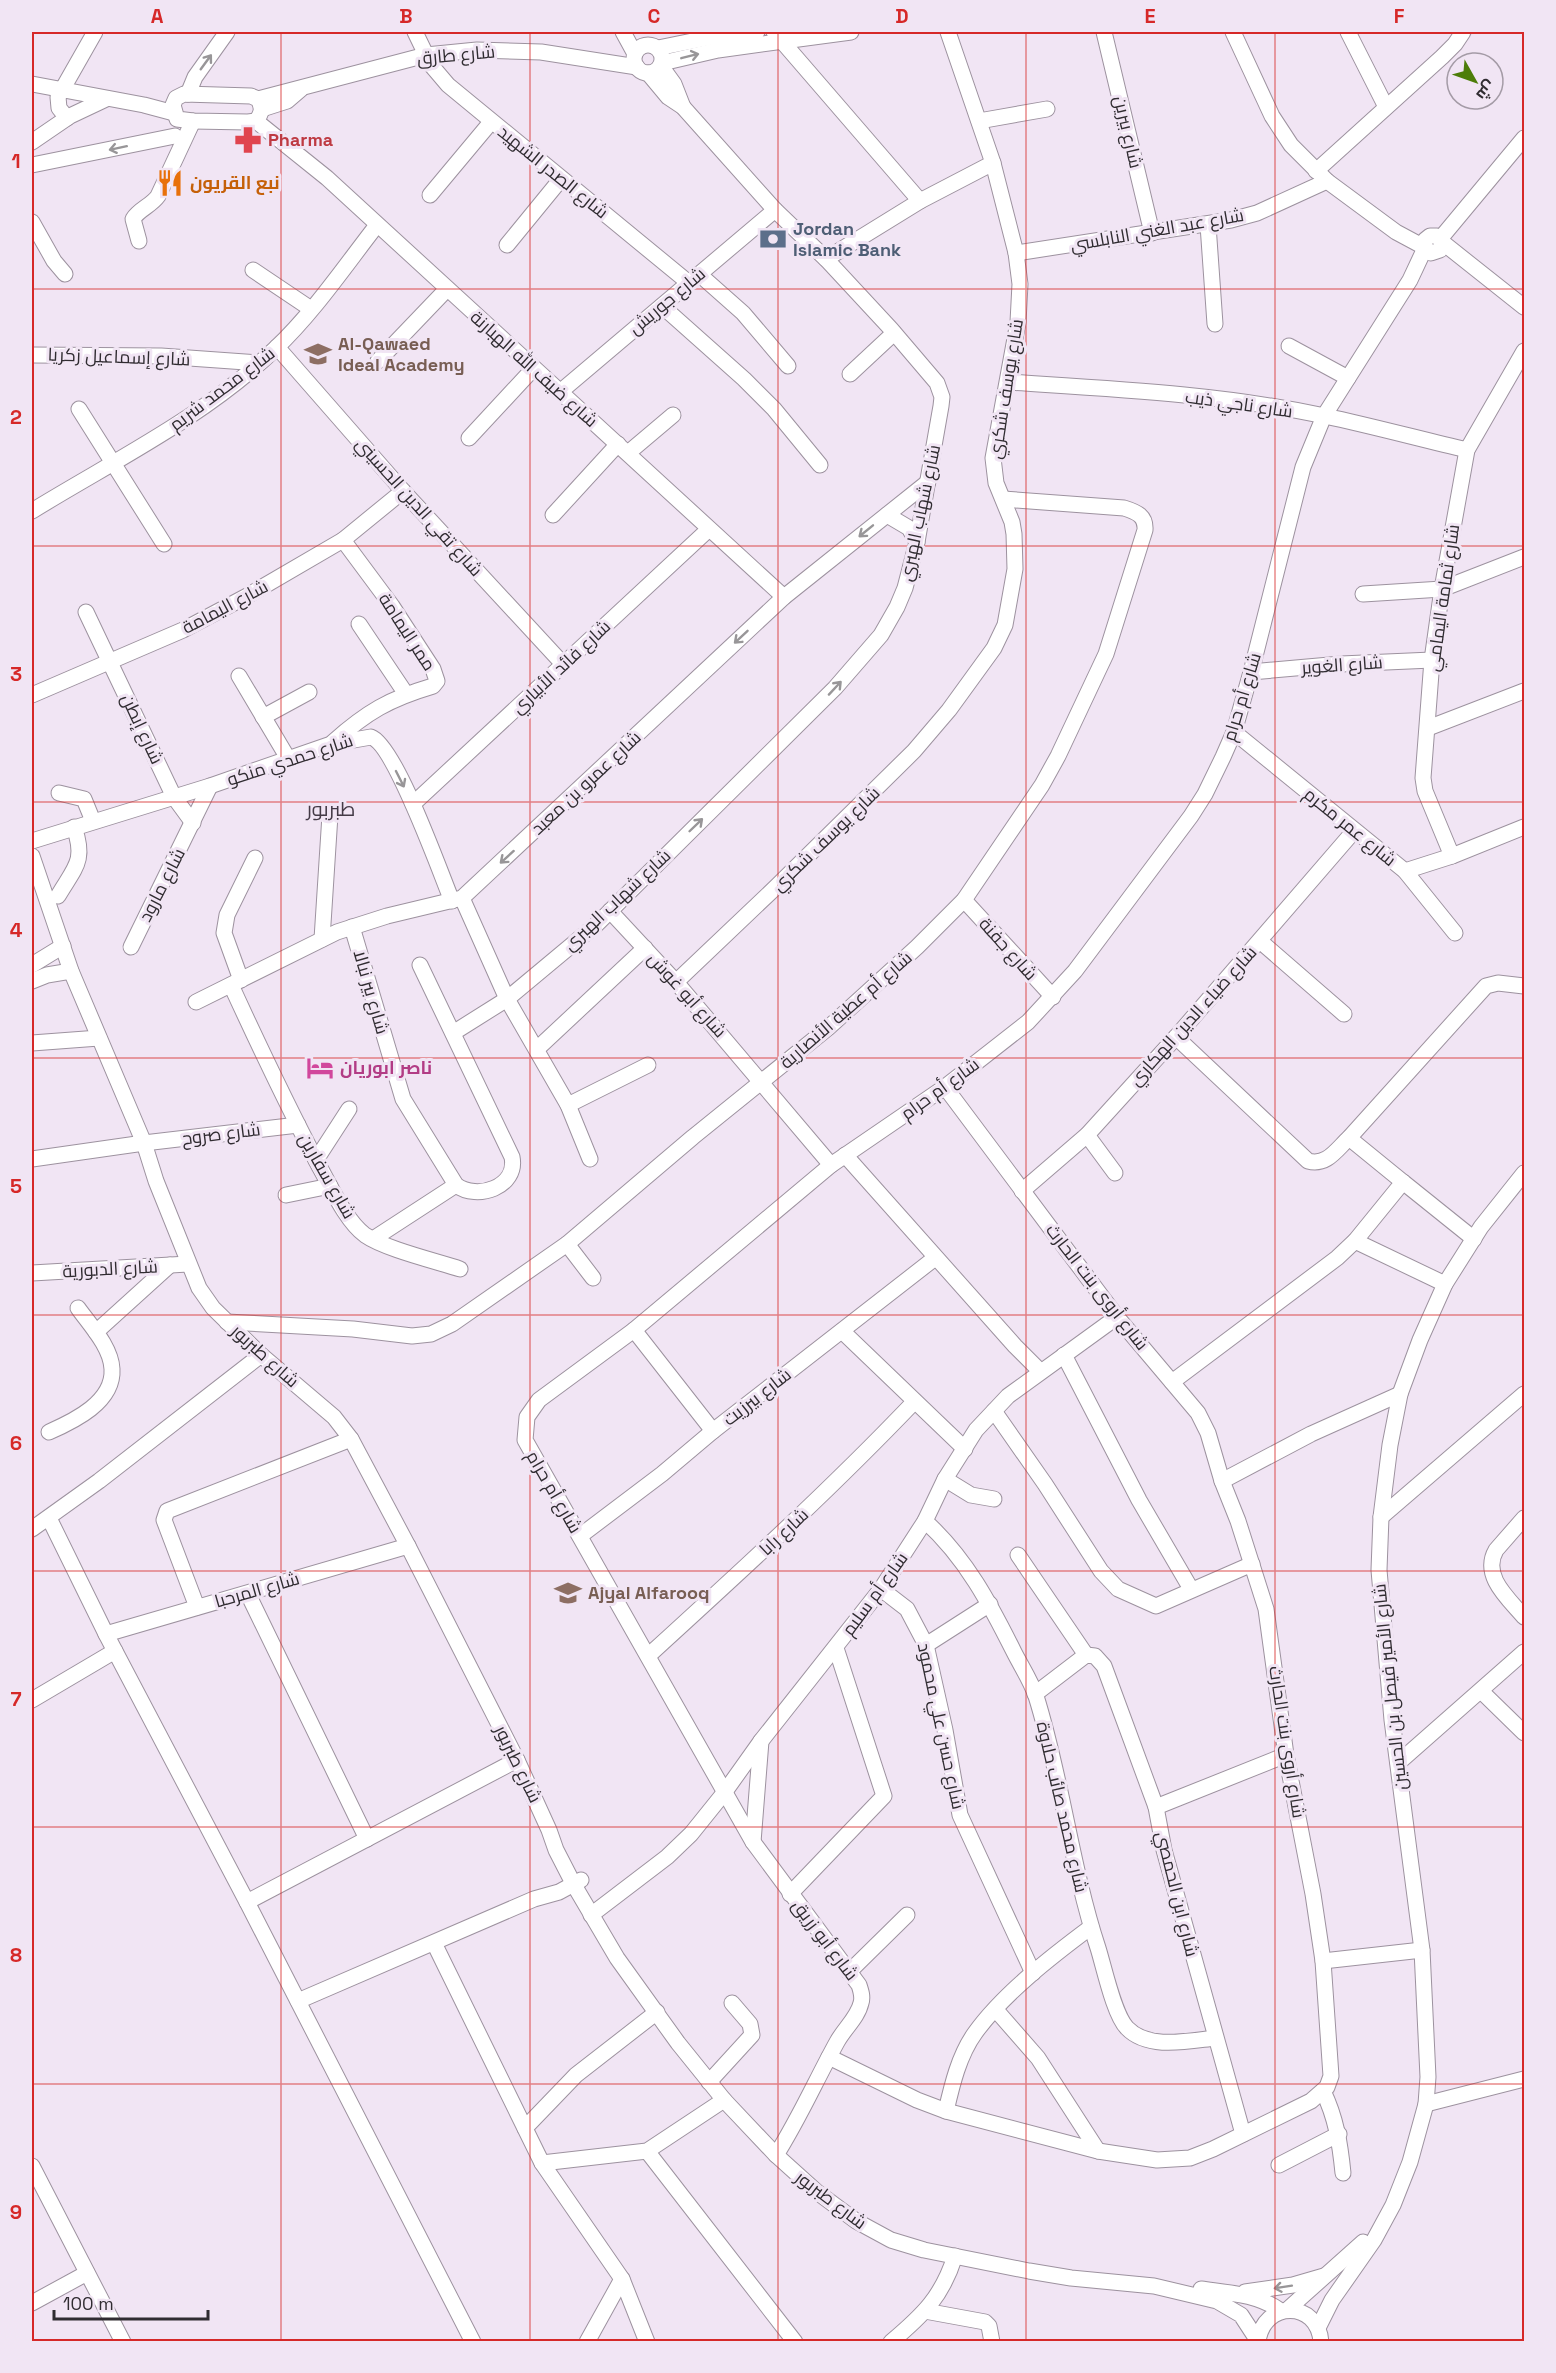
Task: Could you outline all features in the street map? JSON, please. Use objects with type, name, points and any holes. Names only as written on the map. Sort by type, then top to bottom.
[{"type":"street","points":[[67,118],[58,104],[61,89],[95,32]]},
{"type":"street","points":[[177,142],[178,107],[195,77],[226,32]]},
{"type":"street","name":"شارع الصدر الشهيد","points":[[415,32],[437,73],[448,85],[561,179],[743,313],[788,366]]},
{"type":"street","points":[[623,32],[646,63]]},
{"type":"street","points":[[632,32],[654,46],[662,55],[646,63]]},
{"type":"street","points":[[646,63],[641,47],[757,32]]},
{"type":"street","name":"شارع طارق","points":[[178,107],[193,121],[259,110],[287,101],[301,89],[426,55],[508,51],[646,63],[778,36],[851,32]]},
{"type":"street","name":"شارع يوسف شكري","points":[[676,982],[786,878],[914,751],[949,710],[994,648],[1005,625],[1015,569],[1014,534],[996,483],[993,458],[1008,382],[1019,311],[1020,284],[1016,253],[993,163],[948,32]]},
{"type":"street","name":"شارع بيرين","points":[[1104,32],[1152,233]]},
{"type":"street","points":[[1233,32],[1280,130],[1321,176],[1380,219],[1433,245],[1483,275],[1524,307]]},
{"type":"street","points":[[1348,32],[1386,107]]},
{"type":"street","name":"شارع عبد الغني النابلسي","points":[[1016,253],[1208,225],[1257,213],[1321,176],[1386,107],[1449,51],[1463,32]]},
{"type":"street","points":[[778,36],[920,201]]},
{"type":"street","name":"شارع شهاب الهبري","points":[[507,999],[610,911],[789,736],[869,650],[897,607],[910,573],[941,406],[937,383],[894,333],[826,259],[775,210],[682,107],[675,84],[646,63]]},
{"type":"street","name":"شارع طارق","points":[[32,84],[144,105],[178,107],[251,96],[259,110]]},
{"type":"street","points":[[32,142],[67,118],[106,99]]},
{"type":"street","points":[[979,121],[1047,109]]},
{"type":"street","name":"شارع ضيف الله الهبارنة","points":[[259,110],[284,141],[784,597]]},
{"type":"street","points":[[139,241],[132,219],[155,201],[177,142],[193,121]]},
{"type":"street","points":[[430,195],[491,122]]},
{"type":"street","name":"شارع أم حرام","points":[[724,1794],[525,1440],[525,1426],[532,1407],[634,1330],[831,1165],[945,1087],[1028,1022],[1075,971],[1191,816],[1215,776],[1234,732],[1303,467],[1324,416],[1433,245],[1524,138]]},
{"type":"street","points":[[32,165],[177,142]]},
{"type":"street","points":[[826,259],[920,201],[993,163]]},
{"type":"street","points":[[507,245],[561,179]]},
{"type":"street","name":"شارع جوريش","points":[[560,392],[775,210]]},
{"type":"street","points":[[32,222],[54,261],[65,274]]},
{"type":"street","name":"شارع محمد شريم","points":[[32,511],[189,417],[238,381],[277,348],[377,225]]},
{"type":"street","points":[[1208,225],[1215,324]]},
{"type":"street","points":[[253,270],[311,309]]},
{"type":"street","points":[[378,361],[446,290]]},
{"type":"street","points":[[1505,291],[1524,296]]},
{"type":"street","points":[[662,306],[774,409],[820,465]]},
{"type":"street","points":[[850,374],[894,333]]},
{"type":"street","points":[[1289,346],[1348,378]]},
{"type":"street","name":"شارع تقي الدين الحسيني","points":[[277,348],[403,491],[563,664]]},
{"type":"street","name":"شارع ثمامة اليمامي","points":[[1452,856],[1424,787],[1432,660],[1442,589],[1467,450],[1524,351]]},
{"type":"street","name":"شارع إسماعيل زكريا","points":[[32,355],[138,355],[259,363]]},
{"type":"street","name":"شارع إسماعيل زكريا","points":[[206,360],[238,381]]},
{"type":"street","points":[[469,438],[533,369]]},
{"type":"street","name":"شارع ناجي ذيب","points":[[1008,382],[1148,392],[1231,401],[1324,416],[1467,450]]},
{"type":"street","points":[[79,409],[164,544]]},
{"type":"street","points":[[553,515],[623,448],[673,415]]},
{"type":"street","name":"شارع عمرو بن معبد","points":[[457,899],[784,597],[928,483]]},
{"type":"street","name":"شارع اليمامة","points":[[32,695],[183,630],[247,596],[342,540],[403,491]]},
{"type":"street","name":"شارع أم عطية الأنصارية","points":[[227,1322],[353,1329],[412,1336],[431,1334],[452,1324],[567,1244],[693,1137],[802,1050],[918,947],[964,900],[1059,756],[1106,654],[1146,524],[1139,514],[1124,508],[1003,499]]},
{"type":"street","points":[[887,515],[909,528],[917,542]]},
{"type":"street","name":"شارع فائد الأبياري","points":[[413,804],[710,529]]},
{"type":"street","name":"ممر اليمامة","points":[[331,744],[371,711],[388,701],[436,684],[436,675],[392,606],[342,540]]},
{"type":"street","points":[[1363,594],[1442,589],[1524,557]]},
{"type":"street","name":"شارع إبطن","points":[[86,612],[174,797]]},
{"type":"street","points":[[359,624],[406,694]]},
{"type":"street","name":"شارع الغوير","points":[[1251,672],[1341,664],[1432,660]]},
{"type":"street","points":[[239,676],[289,760]]},
{"type":"street","points":[[263,717],[309,692]]},
{"type":"street","points":[[1428,728],[1524,692]]},
{"type":"street","name":"شارع عمر مكرم","points":[[1234,732],[1405,871],[1455,933]]},
{"type":"street","name":"شارع حمدي منكو","points":[[32,841],[210,786],[331,744],[366,736],[375,738],[383,745],[413,804],[507,999],[568,1105],[590,1159]]},
{"type":"street","name":"شارع مارود","points":[[131,946],[210,786]]},
{"type":"street","points":[[59,794],[84,799],[93,821]]},
{"type":"street","points":[[174,797],[193,823]]},
{"type":"street","points":[[322,939],[330,815]]},
{"type":"street","points":[[58,896],[79,860],[80,844],[74,827]]},
{"type":"street","points":[[1405,871],[1452,856],[1524,827]]},
{"type":"street","name":"شارع ضياء الدين الهكاري","points":[[1022,1191],[1087,1135],[1176,1037],[1354,831]]},
{"type":"street","name":"شارع طبربور","points":[[32,856],[71,971],[144,1143],[188,1264],[207,1301],[261,1355],[334,1417],[351,1439],[408,1546],[575,1878],[597,1915],[626,1953],[654,2007],[709,2082],[776,2156],[835,2206],[868,2229],[906,2245],[955,2256],[1058,2276],[1154,2286],[1225,2304],[1246,2319],[1258,2341]]},
{"type":"street","name":"شارع سفارين","points":[[255,858],[227,915],[224,933],[236,982],[298,1125],[316,1160],[357,1227],[372,1239]]},
{"type":"street","points":[[196,1002],[322,939],[352,927],[457,899]]},
{"type":"street","name":"شارع جفنة","points":[[964,900],[1053,997]]},
{"type":"street","name":"شارع أبو غوش","points":[[610,911],[676,982],[831,1165]]},
{"type":"street","name":"شارع بير نبالا","points":[[352,927],[403,1099],[456,1185]]},
{"type":"street","points":[[1260,941],[1344,1014]]},
{"type":"street","points":[[32,965],[63,946]]},
{"type":"street","points":[[537,1049],[645,948]]},
{"type":"street","points":[[372,1239],[456,1185],[471,1192],[491,1190],[507,1178],[513,1164],[510,1151],[420,965]]},
{"type":"street","points":[[32,981],[47,975],[71,971]]},
{"type":"street","points":[[1176,1037],[1308,1161],[1318,1163],[1326,1160],[1349,1138],[1486,986],[1498,983],[1524,986]]},
{"type":"street","points":[[453,1033],[507,999]]},
{"type":"street","points":[[32,1043],[99,1038]]},
{"type":"street","points":[[568,1105],[648,1065]]},
{"type":"street","name":"شارع أروى بنت الحارث","points":[[945,1087],[1117,1317],[1203,1422],[1266,1609],[1286,1755],[1313,1894],[1323,1961],[1332,2069],[1329,2083],[1323,2091]]},
{"type":"street","points":[[316,1160],[349,1109]]},
{"type":"street","name":"شارع صروح","points":[[32,1159],[298,1125]]},
{"type":"street","points":[[1087,1135],[1115,1173]]},
{"type":"street","points":[[1349,1138],[1474,1239]]},
{"type":"street","points":[[845,1155],[935,1258],[1040,1371]]},
{"type":"street","name":"شارع الأمير فيصل بن الحسين","points":[[1319,2335],[1332,2300],[1370,2246],[1381,2226],[1410,2162],[1426,2104],[1428,2077],[1422,1950],[1389,1693],[1380,1589],[1381,1517],[1390,1445],[1400,1394],[1420,1340],[1445,1284],[1474,1239],[1524,1173]]},
{"type":"street","points":[[1172,1382],[1315,1276],[1355,1240],[1403,1182]]},
{"type":"street","points":[[286,1195],[330,1186]]},
{"type":"street","points":[[372,1239],[460,1269]]},
{"type":"street","points":[[1355,1240],[1445,1284]]},
{"type":"street","points":[[567,1244],[593,1278]]},
{"type":"street","name":"شارع بيرزيت","points":[[580,1536],[935,1258]]},
{"type":"street","name":"شارع الدبورية","points":[[32,1273],[188,1264]]},
{"type":"street","points":[[96,1332],[170,1265]]},
{"type":"street","points":[[49,1432],[86,1413],[103,1396],[111,1381],[112,1368],[108,1354],[96,1332],[78,1308]]},
{"type":"street","name":"شارع أم سليم","points":[[597,1915],[624,1897],[637,1882],[668,1857],[691,1834],[724,1794],[761,1741],[881,1588],[926,1521],[945,1479],[976,1430],[1008,1396],[1117,1317]]},
{"type":"street","points":[[634,1330],[713,1431]]},
{"type":"street","points":[[842,1331],[965,1449]]},
{"type":"street","points":[[32,1529],[261,1355]]},
{"type":"street","points":[[1064,1355],[1139,1500],[1191,1589]]},
{"type":"street","points":[[1222,1481],[1311,1434],[1400,1394]]},
{"type":"street","points":[[1381,1517],[1524,1394]]},
{"type":"street","name":"شارع رابا","points":[[648,1656],[778,1537],[914,1402]]},
{"type":"street","points":[[994,1411],[1107,1579],[1118,1588],[1150,1605],[1162,1604],[1191,1589],[1252,1564]]},
{"type":"street","points":[[197,1607],[164,1520],[167,1511],[351,1439]]},
{"type":"street","points":[[945,1479],[971,1495],[994,1499]]},
{"type":"street","points":[[49,1518],[105,1634],[247,1902],[473,2342]]},
{"type":"street","points":[[1524,1518],[1496,1550],[1491,1570],[1499,1588],[1524,1617]]},
{"type":"street","name":"شارع محمد صائب حلاوة","points":[[926,1521],[958,1555],[990,1604],[1035,1694],[1061,1791],[1073,1858],[1091,1927],[1119,2015],[1126,2027],[1141,2038],[1148,2040],[1176,2041],[1215,2038]]},
{"type":"street","name":"شارع المرحبا","points":[[105,1634],[408,1546]]},
{"type":"street","name":"شارع ابن الحمصي","points":[[1018,1556],[1093,1657],[1104,1666],[1156,1807],[1164,1850],[1243,2134]]},
{"type":"street","name":"شارع حسن علي محمود","points":[[881,1588],[907,1609],[926,1645],[945,1730],[960,1815],[1033,1973]]},
{"type":"street","points":[[248,1594],[367,1839]]},
{"type":"street","points":[[926,1645],[990,1604]]},
{"type":"street","points":[[790,1894],[884,1796],[836,1648]]},
{"type":"street","points":[[32,1701],[115,1651]]},
{"type":"street","points":[[1398,1763],[1524,1652]]},
{"type":"street","points":[[1035,1694],[1093,1657]]},
{"type":"street","points":[[1481,1691],[1524,1733]]},
{"type":"street","points":[[753,1842],[761,1741]]},
{"type":"street","points":[[1156,1807],[1286,1755]]},
{"type":"street","points":[[247,1902],[517,1760]]},
{"type":"street","name":"شارع أبو زريق","points":[[724,1794],[753,1842],[859,1985],[862,1994],[861,2004],[829,2057],[776,2156]]},
{"type":"street","points":[[298,2001],[534,1899],[575,1878]]},
{"type":"street","points":[[849,1972],[906,1915]]},
{"type":"street","points":[[946,2110],[956,2074],[975,2033],[1033,1973],[1091,1927]]},
{"type":"street","points":[[434,1943],[542,2163],[622,2279],[647,2342]]},
{"type":"street","points":[[1323,1961],[1422,1950]]},
{"type":"street","points":[[709,2082],[752,2035],[750,2024],[732,2003]]},
{"type":"street","points":[[525,2128],[576,2075],[654,2007]]},
{"type":"street","points":[[996,2010],[1038,2058],[1098,2151]]},
{"type":"street","points":[[829,2057],[917,2100],[946,2110],[1098,2151],[1157,2160],[1179,2160],[1201,2155],[1311,2101],[1323,2091],[1332,2110],[1339,2134],[1343,2173]]},
{"type":"street","points":[[1426,2104],[1524,2079]]},
{"type":"street","points":[[542,2163],[647,2151],[724,2100]]},
{"type":"street","points":[[1279,2165],[1339,2134]]},
{"type":"street","points":[[647,2151],[795,2342]]},
{"type":"street","points":[[32,2168],[123,2342]]},
{"type":"street","name":"شارع الأمير فيصل بن الحسين","points":[[1258,2341],[1265,2322],[1284,2311],[1329,2275],[1381,2226]]},
{"type":"street","points":[[891,2342],[925,2312],[942,2290],[955,2256]]},
{"type":"street","points":[[32,2303],[87,2273]]},
{"type":"street","points":[[1234,2293],[1283,2287],[1329,2275]]},
{"type":"street","points":[[587,2342],[622,2279]]},
{"type":"street","name":"شارع طبربور","points":[[1154,2286],[1173,2285],[1234,2293],[1264,2301],[1284,2311],[1305,2314],[1319,2335]]},
{"type":"street","points":[[925,2312],[985,2322],[989,2326],[992,2342]]},
{"type":"place","name":"Pharma","points":[[248,140]]},
{"type":"place","name":"نبع القريون","points":[[170,183]]},
{"type":"place","name":"Jordan Islamic Bank","points":[[773,239]]},
{"type":"place","name":"Al-Qawaed Ideal Academy","points":[[318,354]]},
{"type":"place","name":"ناصر ابوريان","points":[[320,1068]]},
{"type":"place","name":"Ajyal Alfarooq","points":[[568,1593]]},
{"type":"district","name":"طبربور","points":[[331,809]]}]
